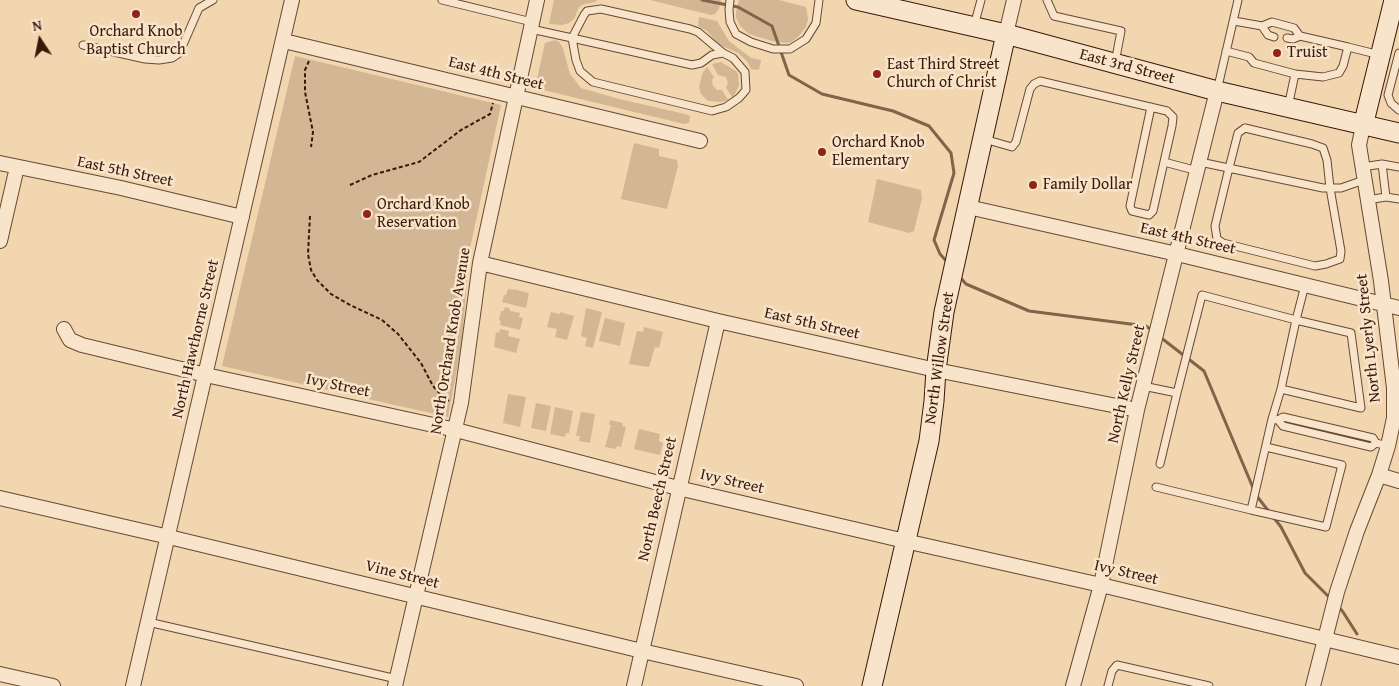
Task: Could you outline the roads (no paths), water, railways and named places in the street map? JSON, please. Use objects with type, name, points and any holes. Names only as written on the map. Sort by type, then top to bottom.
[{"type":"main road","name":"East 3rd Street","points":[[858,0],[887,3],[1217,91],[1399,133]]},
{"type":"main road","points":[[1363,126],[1390,52],[1394,0]]},
{"type":"main road","name":"North Willow Street","points":[[872,686],[929,441],[944,312],[1006,34]]},
{"type":"street","name":"North Hawthorne Street","points":[[133,686],[292,0]]},
{"type":"street","name":"North Orchard Knob Avenue","points":[[396,682],[462,403],[480,263],[537,0]]},
{"type":"street","name":"North Willow Street","points":[[1006,34],[1014,0]]},
{"type":"street","name":"East 4th Street","points":[[284,41],[700,141]]},
{"type":"street","name":"North Kelly Street","points":[[1073,686],[1101,585],[1137,410],[1217,91]]},
{"type":"street","name":"North Lyerly Street","points":[[1313,686],[1342,574],[1378,475],[1382,444],[1394,418],[1394,388],[1383,305],[1382,281],[1359,145],[1363,126]]},
{"type":"street","name":"East 5th Street","points":[[0,163],[121,188],[242,217]]},
{"type":"street","points":[[0,241],[17,167]]},
{"type":"street","name":"East 4th Street","points":[[968,207],[1177,254],[1399,308]]},
{"type":"street","name":"East 5th Street","points":[[480,263],[718,321],[936,370],[1137,410]]},
{"type":"street","name":"North Beech Street","points":[[634,686],[678,488],[718,321]]},
{"type":"street","name":"Ivy Street","points":[[64,329],[70,340],[82,345],[206,375],[456,430],[678,488],[1101,585],[1399,657]]},
{"type":"street","points":[[1378,475],[1399,481]]},
{"type":"street","name":"Vine Street","points":[[0,498],[796,686]]},
{"type":"street","points":[[0,674],[53,686]]},
{"type":"lane","points":[[83,45],[145,58],[159,60],[172,58],[178,54],[182,47],[199,8],[213,0]]},
{"type":"lane","points":[[442,0],[572,38],[692,66],[701,63],[712,55],[723,53]]},
{"type":"lane","points":[[730,0],[728,10],[730,22],[736,34],[751,42],[773,49],[790,49],[806,39],[816,23],[819,0]]},
{"type":"lane","points":[[974,27],[982,0]]},
{"type":"lane","points":[[1046,0],[1054,16],[1121,31],[1114,63]]},
{"type":"lane","points":[[1217,91],[1238,0]]},
{"type":"lane","points":[[601,9],[690,29],[698,32],[723,53],[740,64],[745,72],[746,90],[739,98],[726,107],[712,111],[593,82],[580,71],[572,38],[588,11],[601,9]]},
{"type":"lane","points":[[1234,22],[1262,26],[1272,22],[1294,28],[1300,36]]},
{"type":"lane","points":[[1262,26],[1268,35],[1274,37]]},
{"type":"lane","points":[[1287,38],[1293,39],[1300,36],[1348,47],[1390,52],[1388,95],[1391,103],[1399,110]]},
{"type":"lane","points":[[1226,51],[1249,57],[1254,63],[1295,74],[1323,77],[1339,74],[1348,47]]},
{"type":"lane","points":[[1288,108],[1295,74]]},
{"type":"lane","points":[[983,139],[1012,147],[1016,142],[1030,89],[1040,81],[1167,111],[1173,118],[1152,212],[1149,215],[1132,211],[1130,206],[1152,108]]},
{"type":"lane","points":[[1245,128],[1323,148],[1327,160],[1330,188],[1340,259],[1315,266],[1223,244],[1217,239],[1215,226],[1229,168],[1238,133],[1245,128]]},
{"type":"lane","points":[[1164,162],[1199,167],[1229,168],[1280,178],[1304,185],[1330,188],[1341,188],[1382,164],[1399,167]]},
{"type":"lane","points":[[1382,164],[1386,196]]},
{"type":"lane","points":[[1367,200],[1386,196],[1399,199]]},
{"type":"lane","points":[[1251,510],[1275,420],[1305,285]]},
{"type":"lane","points":[[1160,464],[1176,393],[1202,295],[1351,333],[1361,408],[1281,389]]},
{"type":"lane","points":[[1143,386],[1176,393]]},
{"type":"lane","points":[[1275,420],[1283,417],[1373,438],[1382,444]]},
{"type":"lane","points":[[1156,487],[1326,527],[1342,465],[1266,448]]},
{"type":"lane","points":[[148,622],[396,682]]},
{"type":"lane","points":[[1108,686],[1112,671],[1117,665],[1209,686]]},
{"type":"waterway","points":[[702,0],[738,7],[772,26],[789,75],[822,94],[893,111],[929,126],[951,153],[954,173],[934,240],[940,254],[948,263]]},
{"type":"waterway","points":[[959,276],[966,284],[1029,311],[1146,326],[1153,331]]},
{"type":"waterway","points":[[1160,337],[1204,371],[1256,495],[1281,527],[1305,573],[1332,600]]},
{"type":"waterway","points":[[1338,606],[1357,634]]},
{"type":"place","name":"Orchard Knob Baptist Church","points":[[136,14]]},
{"type":"place","name":"Truist","points":[[1277,53]]},
{"type":"place","name":"East Third Street Church of Christ","points":[[877,74]]},
{"type":"place","name":"Orchard Knob Elementary","points":[[822,152]]},
{"type":"place","name":"Family Dollar","points":[[1033,185]]},
{"type":"place","name":"Orchard Knob Reservation","points":[[367,214]]}]
